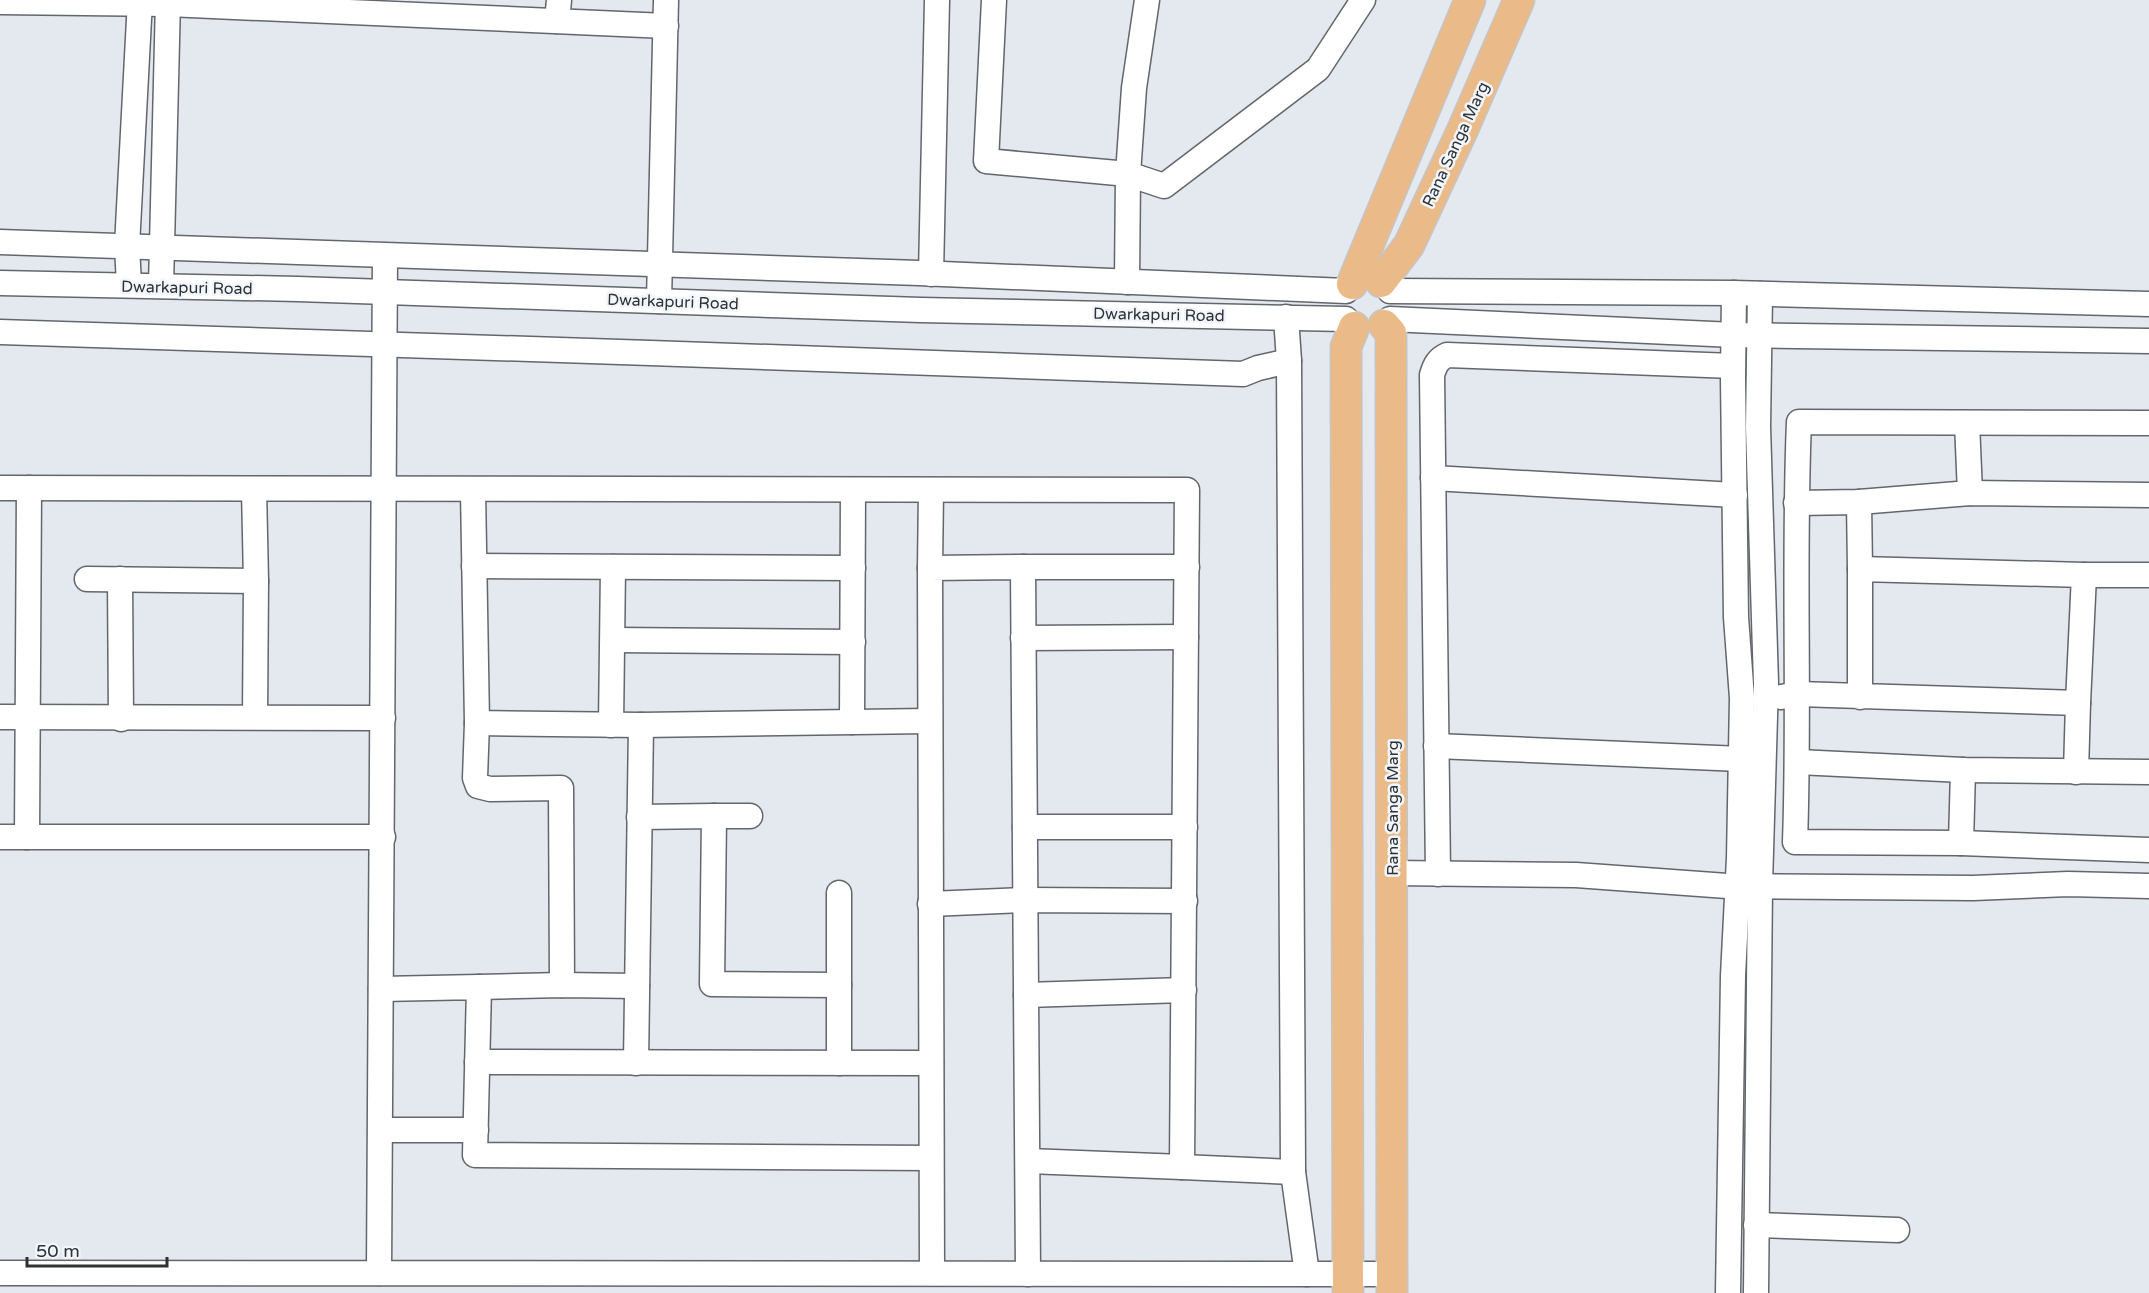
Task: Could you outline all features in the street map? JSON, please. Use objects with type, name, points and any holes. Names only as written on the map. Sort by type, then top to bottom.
[{"type":"main road","points":[[1348,1283],[1346,347],[1350,305],[1470,0]]},
{"type":"main road","name":"Rana Sanga Marg","points":[[1392,1283],[1391,333],[1386,304],[1409,245],[1519,0]]},
{"type":"main road","points":[[1366,279],[1386,304],[1370,330],[1350,305],[1366,279]]},
{"type":"street","points":[[659,301],[666,0]]},
{"type":"street","points":[[931,274],[937,0]]},
{"type":"street","points":[[994,0],[986,161],[1128,174],[1164,186],[1318,69],[1363,0]]},
{"type":"street","points":[[1127,282],[1128,174],[1134,88],[1147,0]]},
{"type":"street","points":[[13,2],[168,2],[558,10],[666,26]]},
{"type":"street","points":[[129,285],[127,246],[140,2]]},
{"type":"street","points":[[161,286],[160,246],[168,2]]},
{"type":"street","name":"Dwarkapuri Road","points":[[0,242],[1127,282],[1350,305]]},
{"type":"street","points":[[379,1273],[385,255]]},
{"type":"street","name":"Dwarkapuri Road","points":[[0,283],[386,292],[933,310],[1286,317],[1350,305]]},
{"type":"street","points":[[1386,304],[1734,293],[2149,304]]},
{"type":"street","points":[[1734,293],[1736,617],[1753,698],[1749,886],[1756,1293]]},
{"type":"street","points":[[1728,1293],[1732,976],[1749,886],[1741,759],[1753,698],[1766,683],[1758,427],[1760,294]]},
{"type":"street","points":[[1386,304],[1734,335],[2149,341]]},
{"type":"street","points":[[1286,317],[1289,362],[1293,1172],[1307,1274]]},
{"type":"street","points":[[0,332],[386,342],[705,356],[1243,374],[1258,368],[1289,362]]},
{"type":"street","points":[[1438,874],[1432,375],[1434,366],[1440,358],[1447,355],[1733,366]]},
{"type":"street","points":[[2149,423],[1799,422],[1796,503],[1798,762],[1795,842],[1961,843],[2149,850]]},
{"type":"street","points":[[1967,423],[1970,493]]},
{"type":"street","points":[[1433,478],[1735,495]]},
{"type":"street","points":[[0,488],[1187,490],[1182,1167]]},
{"type":"street","points":[[27,837],[29,488]]},
{"type":"street","points":[[254,489],[255,717]]},
{"type":"street","points":[[473,490],[477,723],[475,778],[478,786],[490,789],[561,788],[561,985]]},
{"type":"street","points":[[852,722],[853,490]]},
{"type":"street","points":[[931,490],[929,721],[932,1273]]},
{"type":"street","points":[[1796,503],[1859,502],[1970,493],[2149,495]]},
{"type":"street","points":[[1859,502],[1860,697]]},
{"type":"street","points":[[474,566],[853,568]]},
{"type":"street","points":[[611,725],[613,567]]},
{"type":"street","points":[[1023,567],[1028,1274]]},
{"type":"street","points":[[930,568],[1187,567]]},
{"type":"street","points":[[1860,569],[2149,575]]},
{"type":"street","points":[[2076,772],[2084,575]]},
{"type":"street","points":[[87,579],[256,581]]},
{"type":"street","points":[[120,579],[121,718]]},
{"type":"street","points":[[1023,638],[1186,637]]},
{"type":"street","points":[[613,640],[852,642]]},
{"type":"street","points":[[1753,698],[1797,694],[2078,703]]},
{"type":"street","points":[[0,717],[383,718]]},
{"type":"street","points":[[477,723],[641,725],[929,721]]},
{"type":"street","points":[[636,1063],[641,725]]},
{"type":"street","points":[[1436,746],[1741,759]]},
{"type":"street","points":[[1798,762],[1963,770],[2149,772]]},
{"type":"street","points":[[1961,843],[1963,770]]},
{"type":"street","points":[[714,816],[712,984],[839,985]]},
{"type":"street","points":[[639,817],[750,816]]},
{"type":"street","points":[[1025,827],[1185,827]]},
{"type":"street","points":[[0,837],[382,837]]},
{"type":"street","points":[[1392,873],[1576,875],[1749,886],[1973,888],[2068,884],[2149,886]]},
{"type":"street","points":[[839,893],[839,1063]]},
{"type":"street","points":[[930,904],[1025,900],[1185,901]]},
{"type":"street","points":[[381,989],[561,985],[637,986]]},
{"type":"street","points":[[479,987],[475,1155],[931,1158]]},
{"type":"street","points":[[1026,995],[1184,990]]},
{"type":"street","points":[[477,1062],[931,1063]]},
{"type":"street","points":[[381,1130],[476,1130]]},
{"type":"street","points":[[1028,1161],[1293,1172]]},
{"type":"street","points":[[1756,1225],[1897,1230]]},
{"type":"street","points":[[0,1273],[149,1283],[247,1283],[379,1273],[640,1283],[755,1283],[932,1273],[1028,1274],[1177,1283],[1307,1274],[1348,1283],[1392,1283]]}]
